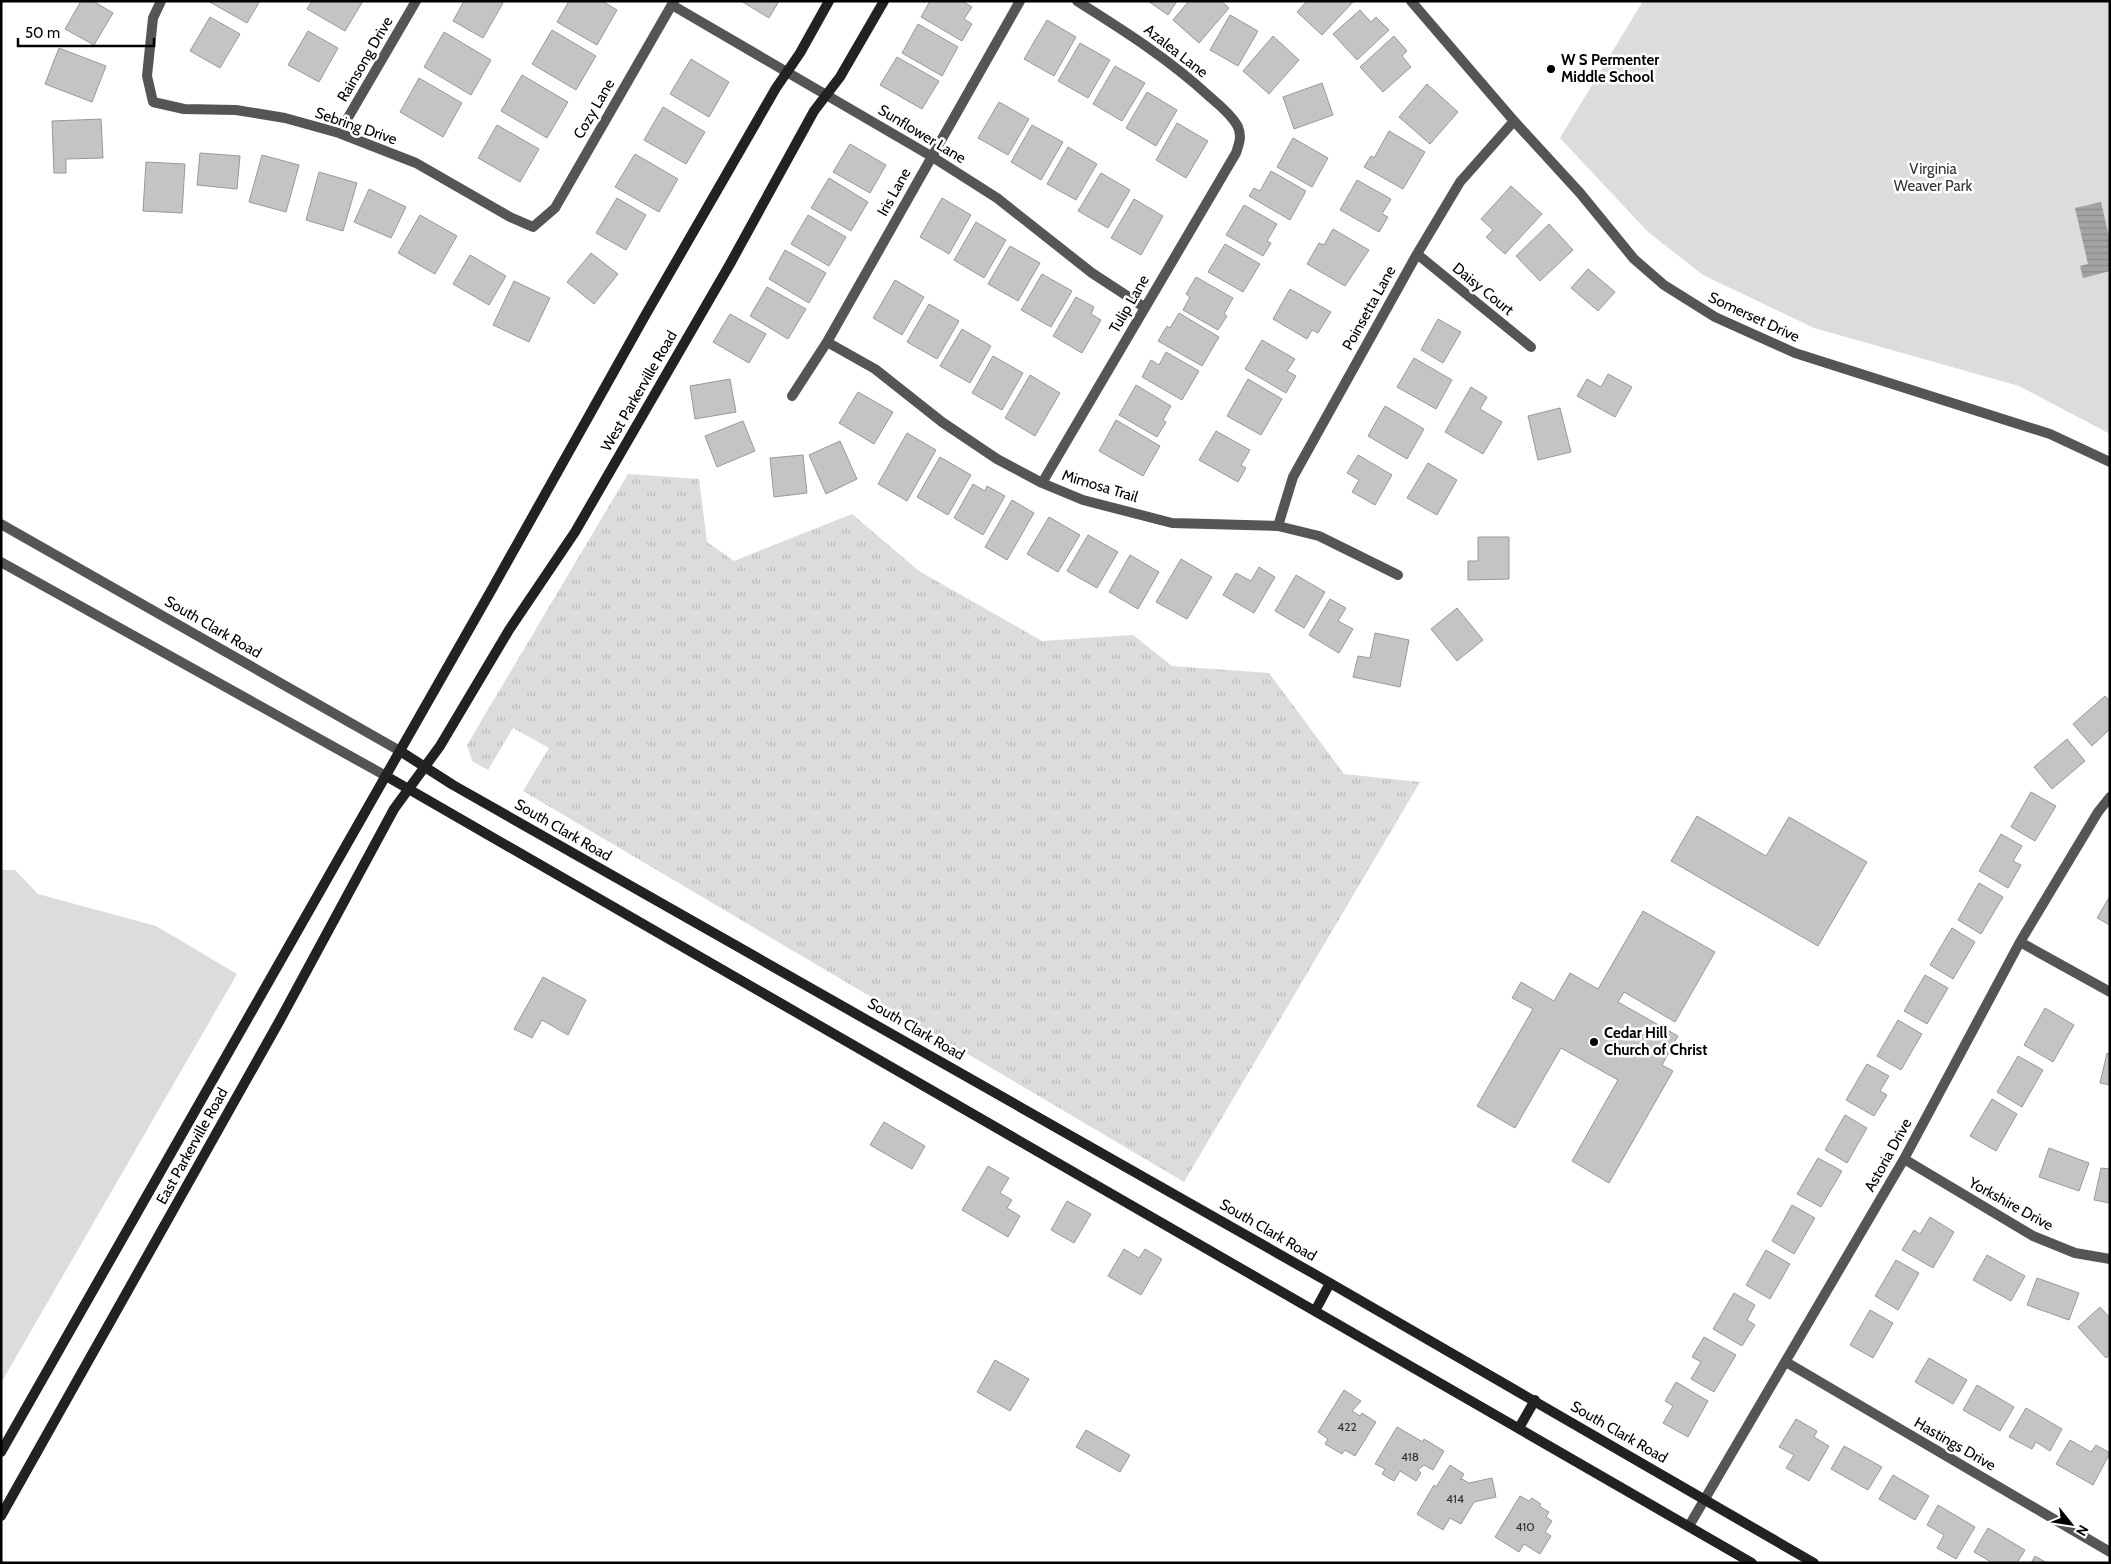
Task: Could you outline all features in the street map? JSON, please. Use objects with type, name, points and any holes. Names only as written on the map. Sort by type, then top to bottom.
[{"type":"main road","name":"West Parkerville Road","points":[[400,751],[646,314],[776,88],[800,53],[829,1]]},
{"type":"main road","name":"West Parkerville Road","points":[[409,790],[426,767],[509,630],[575,532],[730,264],[814,110],[840,77],[884,1]]},
{"type":"main road","name":"South Clark Road","points":[[400,751],[453,785],[1535,1400],[1814,1563]]},
{"type":"main road","name":"East Parkerville Road","points":[[1,1452],[400,751]]},
{"type":"main road","points":[[386,776],[1752,1563]]},
{"type":"main road","name":"East Parkerville Road","points":[[1,1516],[280,1020],[394,809],[409,790]]},
{"type":"main road","points":[[1315,1311],[1330,1283]]},
{"type":"main road","points":[[1519,1428],[1535,1400]]},
{"type":"street","name":"Sebring Drive","points":[[161,1],[153,18],[148,76],[153,102],[184,109],[236,110],[285,118],[340,133],[416,164],[510,217],[534,227]]},
{"type":"street","name":"Rainsong Drive","points":[[340,133],[416,1]]},
{"type":"street","name":"Iris Lane","points":[[792,396],[827,342],[1020,1]]},
{"type":"street","name":"Azalea Lane","points":[[1076,1],[1140,40],[1189,78],[1226,112],[1237,126],[1241,140]]},
{"type":"street","name":"Somerset Drive","points":[[1411,1],[1514,121],[1580,193],[1634,259],[1664,285],[1714,318],[1795,353],[2050,434],[2110,462]]},
{"type":"street","name":"Sunflower Lane","points":[[673,3],[931,156],[997,198],[1092,273],[1144,307]]},
{"type":"street","name":"Cozy Lane","points":[[534,227],[555,208],[673,3]]},
{"type":"street","name":"Poinsetta Lane","points":[[1278,526],[1293,477],[1416,254],[1460,182],[1514,121]]},
{"type":"street","name":"Tulip Lane","points":[[1042,483],[1236,153],[1241,140]]},
{"type":"street","name":"Daisy Court","points":[[1416,254],[1530,347]]},
{"type":"street","name":"Mimosa Trail","points":[[827,342],[876,369],[942,422],[997,459],[1042,483],[1083,500],[1172,523],[1278,526],[1320,536],[1398,575]]},
{"type":"street","name":"South Clark Road","points":[[1,524],[400,751]]},
{"type":"street","points":[[1,562],[386,776]]},
{"type":"street","name":"Astoria Drive","points":[[1689,1526],[1904,1159],[2020,942],[2098,812],[2110,796]]},
{"type":"street","points":[[2020,942],[2110,992]]},
{"type":"street","name":"Yorkshire Drive","points":[[1904,1159],[2033,1236],[2075,1253],[2110,1259]]},
{"type":"street","name":"Hastings Drive","points":[[1786,1362],[2110,1552]]},
{"type":"green space","name":"Virginia Weaver Park","points":[[1643,1],[2110,1],[2110,434],[2019,386],[1814,328],[1703,275],[1648,232],[1560,138]]},
{"type":"green space","points":[[628,474],[699,479],[707,542],[734,561],[852,514],[919,571],[1042,641],[1133,635],[1172,666],[1269,673],[1344,774],[1420,782],[1184,1182],[523,791],[549,748],[513,728],[488,770],[472,761],[467,745]]},
{"type":"green space","points":[[1,870],[15,870],[38,894],[156,926],[237,974],[1,1383]]},
{"type":"shaded area","points":[[2101,202],[2110,241],[2110,271],[2083,278],[2080,266],[2088,264],[2075,208]]},
{"type":"building","points":[[81,1],[93,1],[113,13],[94,45],[65,29]]},
{"type":"building","points":[[208,1],[260,1],[247,23]]},
{"type":"building","points":[[312,1],[363,1],[345,31],[307,9]]},
{"type":"building","points":[[464,1],[500,1],[503,3],[483,38],[453,21]]},
{"type":"building","points":[[569,1],[602,1],[617,10],[597,45],[557,22]]},
{"type":"building","points":[[741,1],[779,1],[769,18]]},
{"type":"building","points":[[930,1],[962,1],[972,7],[964,19],[972,24],[962,41],[921,17]]},
{"type":"building","points":[[1148,1],[1177,1],[1168,15]]},
{"type":"building","points":[[1189,1],[1221,1],[1229,8],[1199,43],[1173,20]]},
{"type":"building","points":[[1307,1],[1354,1],[1322,35],[1297,12]]},
{"type":"building","points":[[1360,10],[1371,22],[1376,17],[1389,30],[1357,60],[1333,34]]},
{"type":"building","points":[[1230,15],[1258,31],[1238,66],[1210,50]]},
{"type":"building","points":[[210,17],[240,34],[220,68],[190,51]]},
{"type":"building","points":[[1047,20],[1076,37],[1054,76],[1024,59]]},
{"type":"building","points":[[918,24],[958,47],[942,76],[902,53]]},
{"type":"building","points":[[552,30],[596,56],[576,90],[532,64]]},
{"type":"building","points":[[308,31],[338,48],[319,82],[288,65]]},
{"type":"building","points":[[444,32],[491,60],[471,95],[424,67]]},
{"type":"building","points":[[1273,36],[1299,60],[1269,94],[1243,71]]},
{"type":"building","points":[[1394,36],[1407,51],[1402,56],[1411,67],[1383,92],[1360,67]]},
{"type":"building","points":[[1080,43],[1110,60],[1088,98],[1058,81]]},
{"type":"building","points":[[59,48],[106,66],[92,102],[45,84]]},
{"type":"building","points":[[897,57],[939,81],[922,109],[880,85]]},
{"type":"building","points":[[691,59],[729,82],[709,117],[670,94]]},
{"type":"building","points":[[1115,66],[1145,83],[1122,121],[1093,104]]},
{"type":"building","points":[[522,75],[568,102],[547,138],[501,111]]},
{"type":"building","points":[[419,78],[462,103],[443,137],[400,112]]},
{"type":"building","points":[[1322,83],[1333,115],[1294,129],[1283,97]]},
{"type":"building","points":[[1427,84],[1458,112],[1430,144],[1399,117]]},
{"type":"building","points":[[1147,92],[1177,110],[1156,146],[1126,128]]},
{"type":"building","points":[[999,102],[1029,119],[1008,155],[978,138]]},
{"type":"building","points":[[663,107],[705,132],[686,164],[644,140]]},
{"type":"building","points":[[101,119],[103,158],[66,159],[66,173],[54,173],[52,121]]},
{"type":"building","points":[[1177,123],[1208,141],[1186,178],[1156,160]]},
{"type":"building","points":[[497,125],[539,149],[520,182],[478,158]]},
{"type":"building","points":[[1032,125],[1063,142],[1041,180],[1011,162]]},
{"type":"building","points":[[1389,131],[1425,152],[1403,189],[1364,167],[1371,156],[1374,158]]},
{"type":"building","points":[[1293,138],[1328,158],[1312,187],[1277,167]]},
{"type":"building","points":[[850,144],[886,165],[870,193],[833,172]]},
{"type":"building","points":[[1068,147],[1097,164],[1076,200],[1047,184]]},
{"type":"building","points":[[200,153],[240,156],[237,189],[197,185]]},
{"type":"building","points":[[635,154],[678,179],[659,212],[615,187]]},
{"type":"building","points":[[262,155],[299,165],[286,212],[249,202]]},
{"type":"building","points":[[146,162],[185,164],[182,213],[143,211]]},
{"type":"building","points":[[1271,171],[1306,191],[1290,220],[1249,196],[1254,188],[1260,191]]},
{"type":"building","points":[[319,172],[357,183],[343,231],[306,220]]},
{"type":"building","points":[[1101,173],[1130,190],[1108,228],[1078,211]]},
{"type":"building","points":[[829,178],[868,202],[851,231],[811,208]]},
{"type":"building","points":[[1357,180],[1391,199],[1382,214],[1388,217],[1379,232],[1340,210]]},
{"type":"building","points":[[1511,186],[1542,214],[1505,254],[1486,237],[1493,230],[1481,219]]},
{"type":"building","points":[[369,189],[406,207],[391,238],[354,222]]},
{"type":"building","points":[[617,198],[646,215],[626,250],[596,233]]},
{"type":"building","points":[[942,198],[971,215],[949,254],[920,237]]},
{"type":"building","points":[[1134,199],[1163,216],[1141,255],[1111,238]]},
{"type":"building","points":[[1244,205],[1277,224],[1267,241],[1271,243],[1263,256],[1226,235]]},
{"type":"building","points":[[420,215],[457,236],[435,274],[398,253]]},
{"type":"building","points":[[808,215],[846,237],[829,266],[791,244]]},
{"type":"building","points":[[976,222],[1006,240],[984,278],[954,260]]},
{"type":"building","points":[[1549,224],[1573,250],[1540,281],[1516,256]]},
{"type":"building","points":[[1333,229],[1369,250],[1345,286],[1307,264],[1319,243],[1324,245]]},
{"type":"building","points":[[1225,244],[1260,264],[1243,292],[1208,272]]},
{"type":"building","points":[[1010,246],[1040,263],[1018,301],[988,284]]},
{"type":"building","points":[[785,250],[826,273],[809,303],[769,279]]},
{"type":"building","points":[[591,253],[618,274],[594,304],[567,282]]},
{"type":"building","points":[[470,255],[506,276],[489,305],[453,284]]},
{"type":"building","points":[[1588,269],[1615,292],[1598,311],[1571,288]]},
{"type":"building","points":[[1042,274],[1072,291],[1051,327],[1021,310]]},
{"type":"building","points":[[1196,277],[1233,298],[1224,314],[1227,316],[1218,330],[1183,310],[1190,297],[1186,294]]},
{"type":"building","points":[[895,280],[924,297],[902,335],[873,318]]},
{"type":"building","points":[[514,281],[550,298],[529,342],[493,325]]},
{"type":"building","points":[[767,287],[806,309],[788,339],[750,316]]},
{"type":"building","points":[[1290,289],[1331,312],[1318,333],[1312,330],[1307,339],[1273,319]]},
{"type":"building","points":[[1076,297],[1094,307],[1091,314],[1101,320],[1082,353],[1053,336]]},
{"type":"building","points":[[929,304],[959,321],[937,359],[907,342]]},
{"type":"building","points":[[1179,313],[1219,337],[1202,366],[1158,341],[1167,326],[1170,328]]},
{"type":"building","points":[[730,314],[766,334],[749,363],[713,342]]},
{"type":"building","points":[[1438,319],[1461,332],[1443,363],[1421,350]]},
{"type":"building","points":[[962,329],[991,346],[970,383],[940,366]]},
{"type":"building","points":[[1262,340],[1295,359],[1287,371],[1296,376],[1286,393],[1245,369]]},
{"type":"building","points":[[1166,352],[1199,371],[1182,400],[1142,377],[1151,360],[1159,365]]},
{"type":"building","points":[[993,356],[1023,373],[1002,410],[972,393]]},
{"type":"building","points":[[1414,358],[1452,380],[1436,409],[1397,387]]},
{"type":"building","points":[[1608,374],[1632,387],[1615,417],[1577,396],[1587,379],[1601,387]]},
{"type":"building","points":[[1030,375],[1060,393],[1035,436],[1005,418]]},
{"type":"building","points":[[730,379],[736,412],[695,419],[690,386]]},
{"type":"building","points":[[1248,379],[1282,399],[1261,435],[1227,416]]},
{"type":"building","points":[[1136,385],[1171,406],[1163,420],[1166,422],[1157,437],[1119,415]]},
{"type":"building","points":[[1471,387],[1487,397],[1480,409],[1502,422],[1483,454],[1445,432]]},
{"type":"building","points":[[858,392],[893,412],[874,444],[839,423]]},
{"type":"building","points":[[1385,406],[1424,429],[1407,459],[1368,436]]},
{"type":"building","points":[[1560,408],[1571,452],[1538,460],[1528,416]]},
{"type":"building","points":[[1116,420],[1160,446],[1143,476],[1099,451]]},
{"type":"building","points":[[743,421],[755,451],[717,467],[705,436]]},
{"type":"building","points":[[1216,431],[1250,450],[1241,465],[1246,468],[1238,482],[1199,460]]},
{"type":"building","points":[[907,433],[936,450],[907,501],[878,484]]},
{"type":"building","points":[[840,441],[857,479],[826,494],[809,455]]},
{"type":"building","points":[[803,455],[807,493],[774,497],[770,458]]},
{"type":"building","points":[[1358,455],[1392,475],[1375,505],[1352,492],[1359,480],[1347,473]]},
{"type":"building","points":[[940,457],[971,475],[948,515],[917,497]]},
{"type":"building","points":[[1428,463],[1457,480],[1437,515],[1407,498]]},
{"type":"building","points":[[973,484],[985,491],[987,486],[1005,496],[983,535],[954,518]]},
{"type":"building","points":[[1012,500],[1034,513],[1007,560],[985,547]]},
{"type":"building","points":[[1049,517],[1080,535],[1058,572],[1027,554]]},
{"type":"building","points":[[1088,535],[1118,552],[1097,588],[1067,571]]},
{"type":"building","points":[[1478,537],[1509,537],[1509,579],[1468,580],[1468,561],[1478,561]]},
{"type":"building","points":[[1130,555],[1159,572],[1138,609],[1109,592]]},
{"type":"building","points":[[1181,559],[1212,577],[1187,619],[1156,602]]},
{"type":"building","points":[[1259,567],[1275,577],[1254,613],[1223,595],[1236,573],[1251,581]]},
{"type":"building","points":[[1296,575],[1325,592],[1304,628],[1275,611]]},
{"type":"building","points":[[1330,599],[1346,608],[1338,621],[1353,629],[1339,653],[1309,635]]},
{"type":"building","points":[[1457,608],[1483,640],[1457,661],[1431,629]]},
{"type":"building","points":[[1375,633],[1409,640],[1400,687],[1353,677],[1358,656],[1370,658]]},
{"type":"building","points":[[2105,696],[2110,701],[2110,729],[2092,746],[2073,724]]},
{"type":"building","points":[[2067,739],[2085,761],[2052,789],[2034,767]]},
{"type":"building","points":[[2031,792],[2056,806],[2035,841],[2011,827]]},
{"type":"building","points":[[1697,816],[1766,856],[1789,817],[1867,862],[1818,946],[1671,861]]},
{"type":"building","points":[[2001,834],[2022,846],[2013,861],[2021,865],[2008,888],[1979,871]]},
{"type":"building","points":[[1979,883],[2003,897],[1981,934],[1958,920]]},
{"type":"building","points":[[2110,896],[2110,925],[2097,918]]},
{"type":"building","name":"Cedar Hill Church of Christ","points":[[1643,911],[1715,952],[1675,1022],[1624,992],[1618,1002],[1678,1036],[1662,1065],[1673,1071],[1609,1183],[1572,1161],[1618,1080],[1561,1048],[1515,1128],[1477,1106],[1533,1009],[1512,998],[1521,982],[1554,1001],[1570,973],[1598,989]]},
{"type":"building","points":[[1952,928],[1975,942],[1953,979],[1930,965]]},
{"type":"building","points":[[1925,975],[1948,988],[1927,1024],[1904,1011]]},
{"type":"building","points":[[543,977],[586,1000],[568,1035],[542,1020],[532,1038],[514,1029]]},
{"type":"building","points":[[2045,1008],[2074,1025],[2053,1062],[2024,1045]]},
{"type":"building","points":[[1898,1020],[1922,1034],[1901,1070],[1877,1056]]},
{"type":"building","points":[[2107,1053],[2110,1054],[2110,1085],[2100,1083]]},
{"type":"building","points":[[2018,1056],[2043,1070],[2022,1107],[1997,1092]]},
{"type":"building","points":[[1867,1064],[1889,1076],[1880,1091],[1887,1095],[1874,1116],[1846,1100]]},
{"type":"building","points":[[1992,1099],[2017,1114],[1996,1151],[1970,1136]]},
{"type":"building","points":[[1845,1115],[1867,1128],[1847,1163],[1825,1150]]},
{"type":"building","points":[[884,1122],[925,1146],[912,1169],[870,1145]]},
{"type":"building","points":[[2049,1148],[2089,1163],[2079,1191],[2039,1177]]},
{"type":"building","points":[[1818,1158],[1842,1171],[1821,1207],[1797,1194]]},
{"type":"building","points":[[988,1166],[1009,1178],[1000,1193],[1012,1200],[1007,1208],[1020,1216],[1008,1237],[962,1210]]},
{"type":"building","points":[[2101,1168],[2110,1169],[2110,1203],[2094,1200]]},
{"type":"building","points":[[1067,1201],[1091,1214],[1074,1243],[1051,1230]]},
{"type":"building","points":[[1792,1205],[1815,1218],[1794,1254],[1772,1241]]},
{"type":"building","points":[[1930,1217],[1954,1232],[1933,1268],[1902,1250],[1914,1230],[1920,1234]]},
{"type":"building","points":[[1124,1249],[1139,1258],[1145,1249],[1162,1259],[1141,1295],[1108,1276]]},
{"type":"building","points":[[1766,1250],[1790,1264],[1770,1299],[1746,1285]]},
{"type":"building","points":[[1987,1255],[2025,1276],[2011,1301],[1973,1280]]},
{"type":"building","points":[[1896,1260],[1919,1273],[1898,1310],[1875,1296]]},
{"type":"building","points":[[2037,1278],[2079,1293],[2069,1320],[2027,1305]]},
{"type":"building","points":[[1734,1293],[1755,1305],[1747,1320],[1755,1325],[1742,1346],[1713,1329]]},
{"type":"building","points":[[2100,1307],[2110,1318],[2110,1355],[2106,1358],[2078,1327]]},
{"type":"building","points":[[1870,1310],[1893,1323],[1873,1358],[1850,1345]]},
{"type":"building","points":[[1704,1337],[1736,1355],[1714,1392],[1691,1379],[1701,1362],[1692,1357]]},
{"type":"building","points":[[1929,1358],[1967,1380],[1953,1404],[1915,1382]]},
{"type":"building","points":[[995,1360],[1029,1379],[1010,1411],[977,1392]]},
{"type":"building","points":[[1676,1382],[1708,1401],[1688,1437],[1663,1423],[1673,1406],[1665,1401]]},
{"type":"building","points":[[1977,1385],[2014,1407],[2000,1431],[1963,1410]]},
{"type":"building","points":[[1344,1390],[1361,1401],[1352,1411],[1360,1416],[1362,1413],[1376,1422],[1355,1456],[1345,1450],[1342,1454],[1325,1444],[1328,1439],[1318,1432]]},
{"type":"building","points":[[2026,1408],[2062,1429],[2050,1451],[2036,1442],[2032,1449],[2009,1437]]},
{"type":"building","points":[[1796,1419],[1817,1431],[1814,1437],[1829,1446],[1809,1481],[1786,1468],[1794,1455],[1779,1447]]},
{"type":"building","points":[[1397,1427],[1423,1442],[1424,1439],[1444,1451],[1433,1470],[1424,1465],[1418,1470],[1421,1473],[1416,1481],[1400,1471],[1394,1481],[1382,1474],[1385,1469],[1375,1464]]},
{"type":"building","points":[[1086,1430],[1130,1455],[1120,1472],[1076,1447]]},
{"type":"building","points":[[2070,1440],[2091,1452],[2096,1445],[2110,1453],[2093,1485],[2056,1464]]},
{"type":"building","points":[[1844,1446],[1882,1467],[1868,1490],[1831,1469]]},
{"type":"building","points":[[1450,1465],[1464,1474],[1460,1480],[1462,1479],[1469,1483],[1492,1478],[1496,1497],[1474,1502],[1461,1524],[1450,1518],[1443,1530],[1417,1514],[1434,1485],[1436,1487]]},
{"type":"building","points":[[1893,1475],[1929,1496],[1915,1520],[1879,1499]]},
{"type":"building","points":[[1520,1496],[1529,1501],[1532,1498],[1541,1504],[1539,1506],[1549,1512],[1546,1517],[1552,1521],[1545,1532],[1551,1536],[1540,1554],[1524,1544],[1519,1552],[1495,1537]]},
{"type":"building","points":[[1938,1505],[1975,1527],[1956,1559],[1937,1548],[1944,1535],[1927,1525]]},
{"type":"building","points":[[1988,1528],[2025,1550],[2017,1563],[1993,1563],[1974,1552]]},
{"type":"building","points":[[2035,1556],[2047,1563],[2031,1563]]},
{"type":"place","name":"W S Permenter Middle School","points":[[1551,69]]},
{"type":"place","name":"Cedar Hill Church of Christ","points":[[1594,1042]]}]
